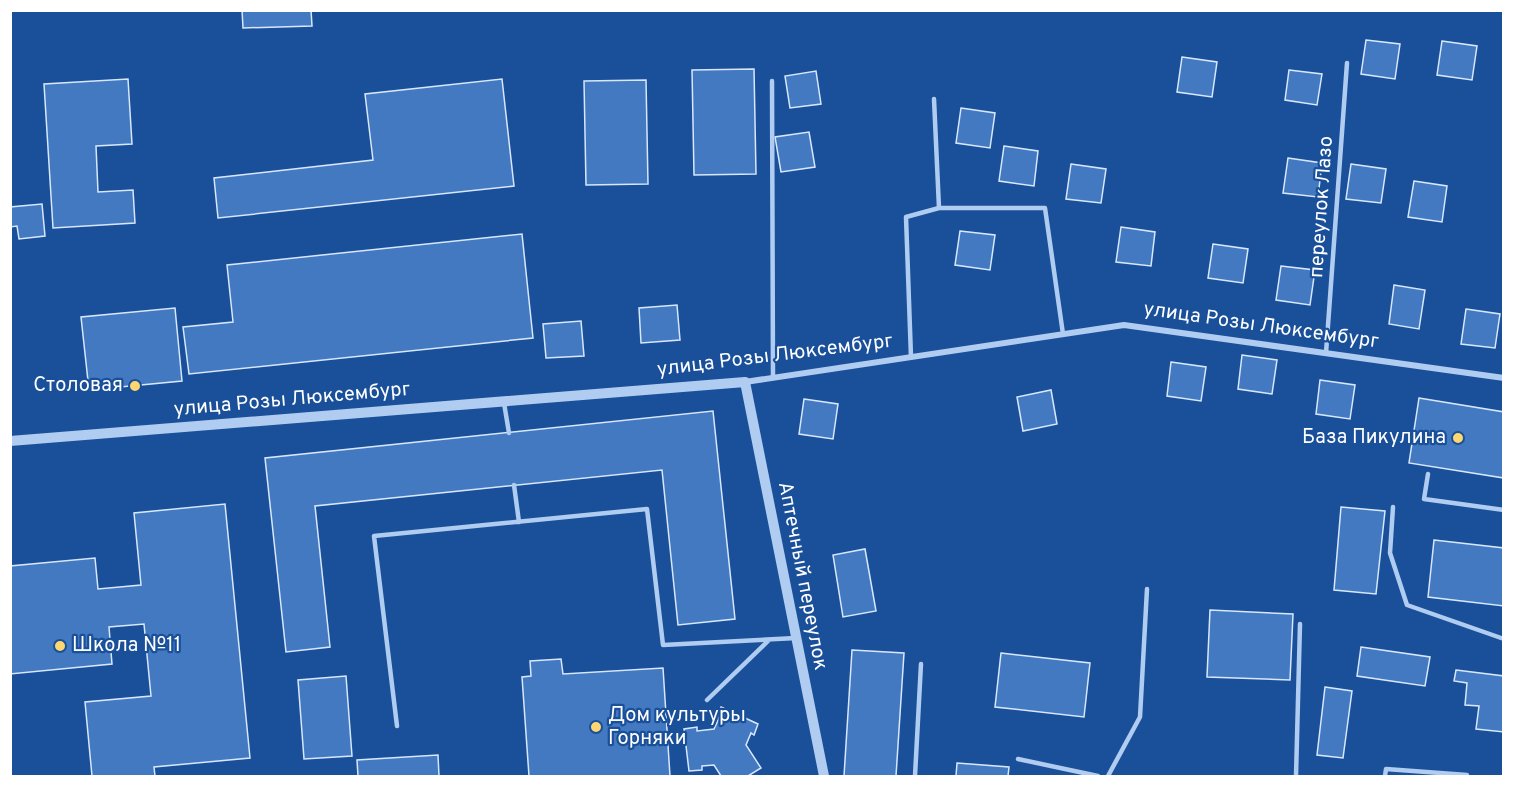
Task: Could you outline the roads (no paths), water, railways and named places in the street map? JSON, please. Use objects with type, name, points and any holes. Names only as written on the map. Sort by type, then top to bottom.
[{"type":"street","name":"улица Розы Люксембург","points":[[10,441],[745,382],[1124,325],[1503,378]]},
{"type":"street","name":"Аптечный переулок","points":[[745,382],[824,777]]},
{"type":"lane","name":"переулок Лазо","points":[[1326,353],[1347,63]]},
{"type":"lane","points":[[772,81],[773,378]]},
{"type":"lane","points":[[934,99],[939,208]]},
{"type":"lane","points":[[911,357],[906,217],[939,208],[1045,208],[1063,334]]},
{"type":"lane","points":[[504,401],[509,433]]},
{"type":"lane","points":[[1428,474],[1424,499],[1503,510]]},
{"type":"lane","points":[[514,485],[519,522]]},
{"type":"lane","points":[[1394,507],[1390,553],[1407,605],[1503,639]]},
{"type":"lane","points":[[397,726],[374,536],[647,509],[663,645],[796,638]]},
{"type":"lane","points":[[1108,777],[1140,717],[1147,589]]},
{"type":"lane","points":[[1296,777],[1300,624]]},
{"type":"lane","points":[[707,700],[769,640]]},
{"type":"lane","points":[[915,777],[921,664]]},
{"type":"lane","points":[[1018,759],[1098,777]]},
{"type":"lane","points":[[1385,777],[1386,769],[1467,775],[1467,777]]},
{"type":"place","name":"Столовая","points":[[135,386]]},
{"type":"place","name":"База Пикулина","points":[[1458,438]]},
{"type":"place","name":"Школа №11","points":[[60,646]]},
{"type":"place","name":"Дом культуры Горняки","points":[[596,727]]}]
